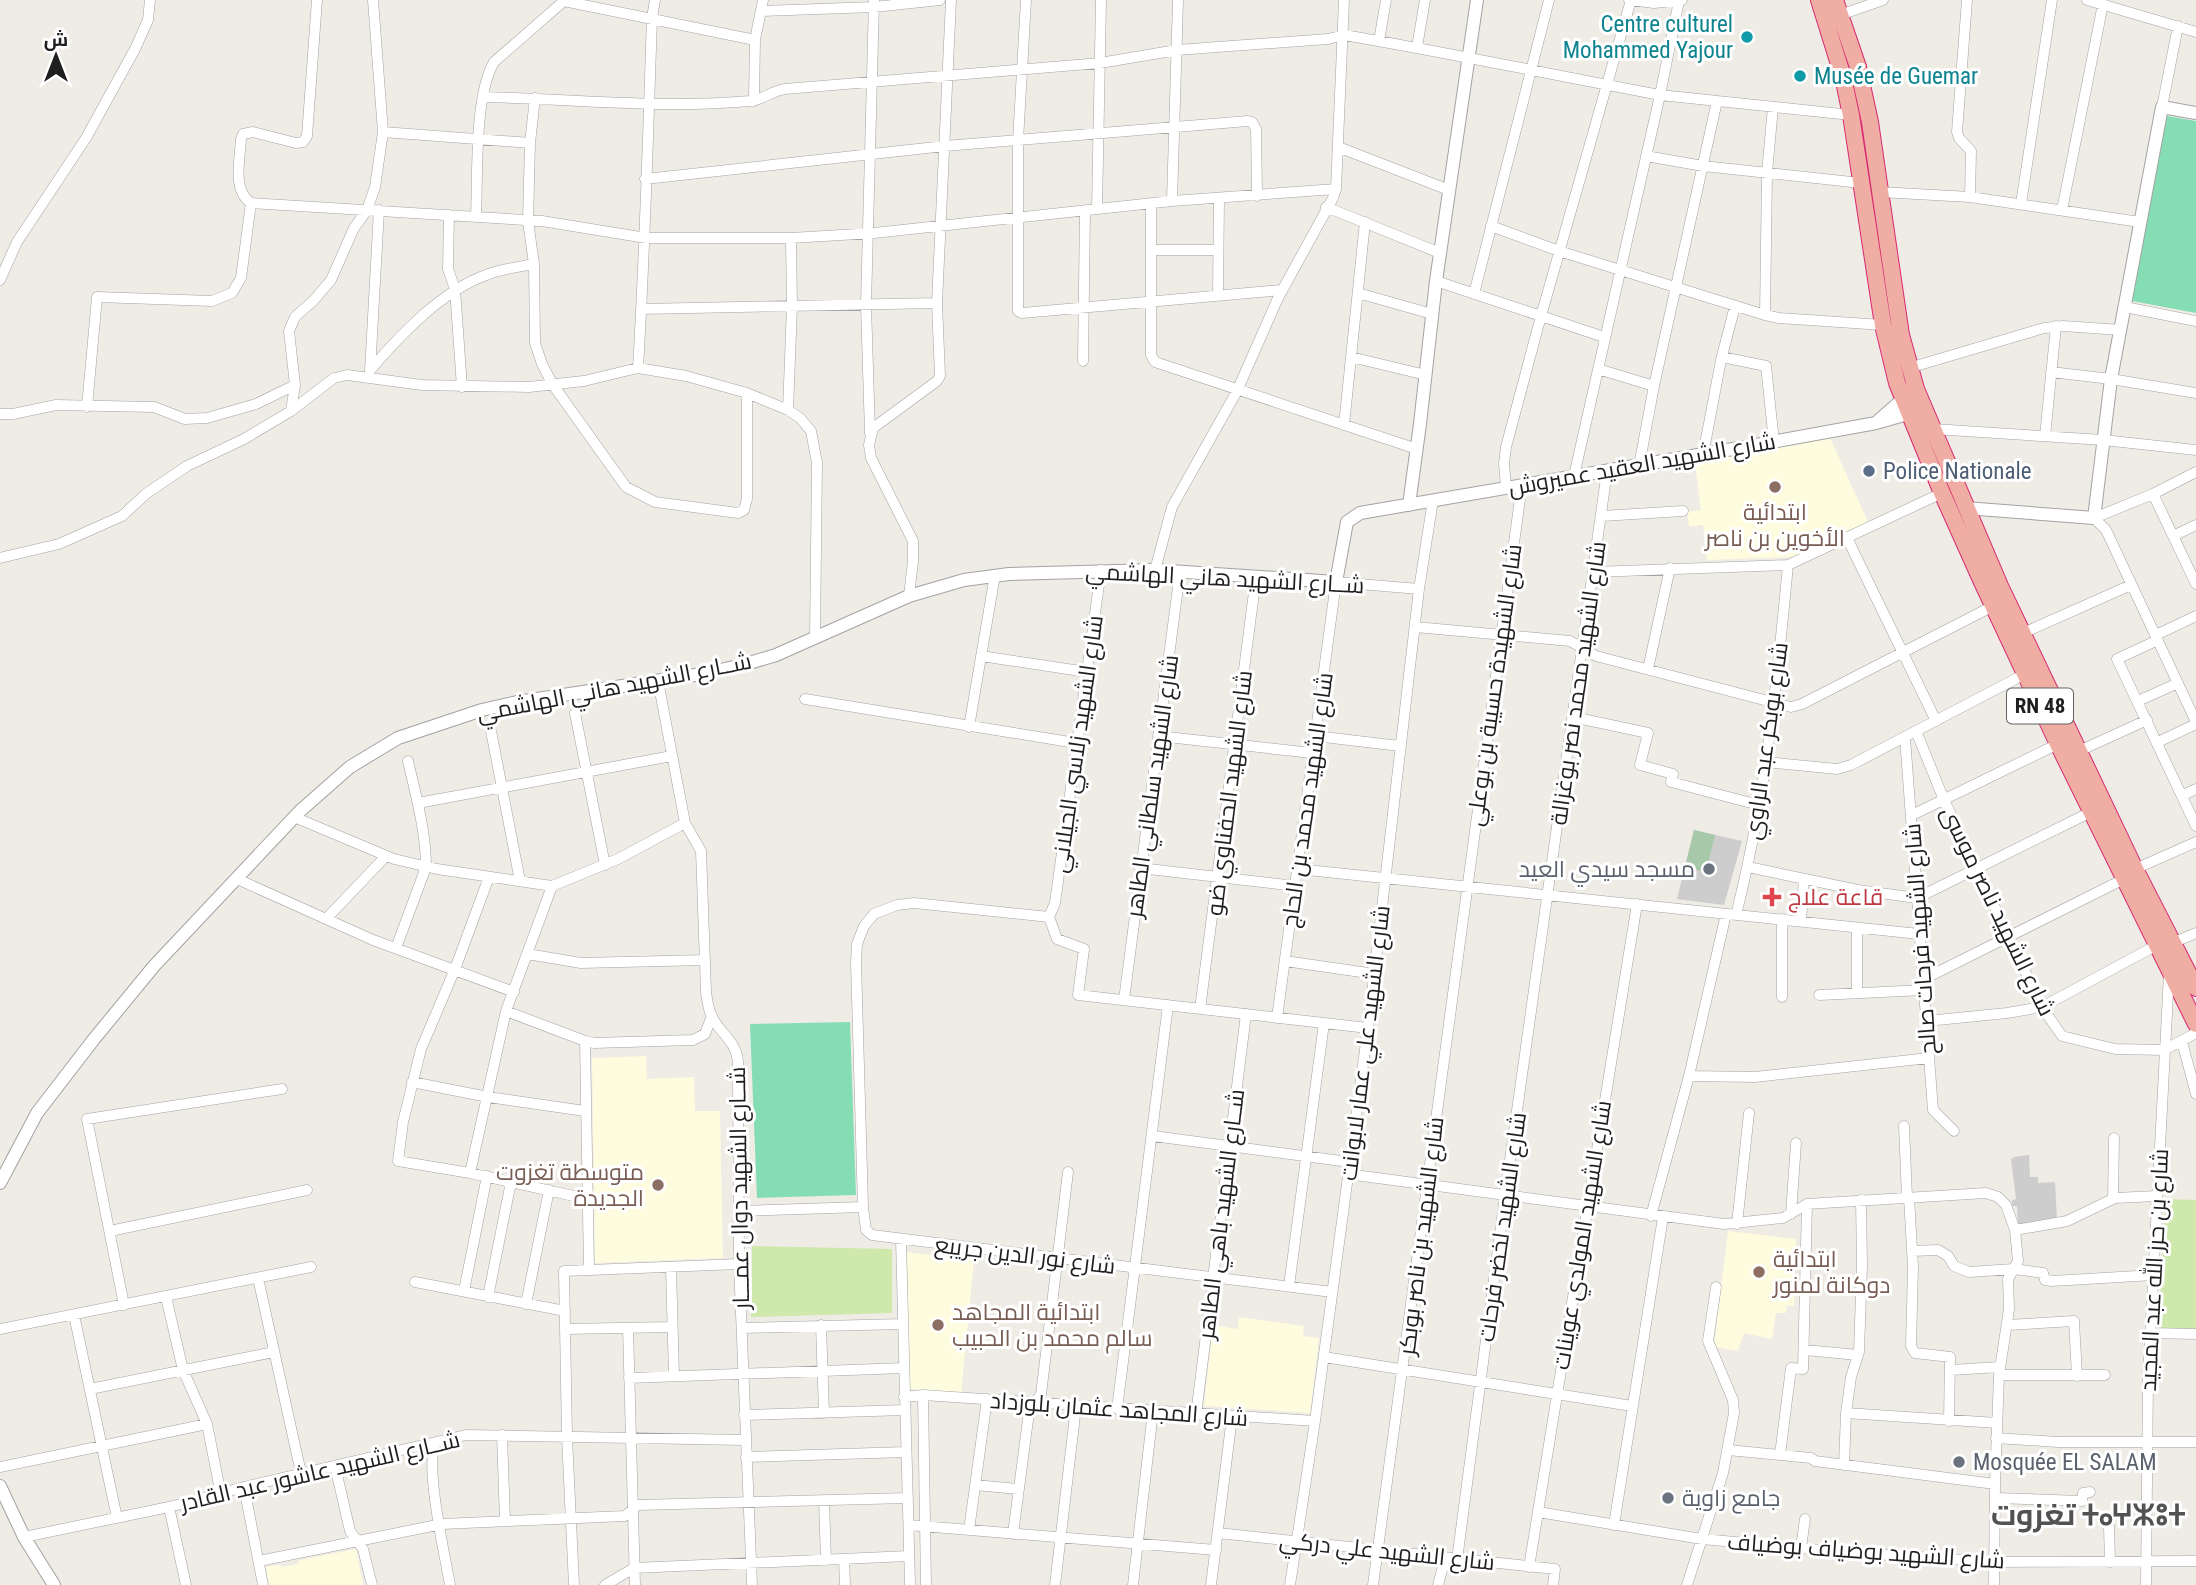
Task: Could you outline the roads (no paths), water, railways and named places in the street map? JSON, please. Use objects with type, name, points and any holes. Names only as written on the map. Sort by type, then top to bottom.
[{"type":"highway","name":"RN 48","points":[[1819,0],[1843,77],[1851,115],[1891,363],[1917,411],[1942,493],[2001,603],[2023,633],[2079,751],[2098,808]]},
{"type":"highway","name":"RN 48","points":[[1837,7],[1857,67],[1870,122],[1899,321],[1909,368],[1909,393]]},
{"type":"highway","name":"RN 48","points":[[1917,411],[1933,429],[2001,603],[2025,674],[2058,744],[2098,808],[2176,966],[2196,1024]]},
{"type":"highway","name":"RN 48","points":[[2176,966],[2196,989]]},
{"type":"street","points":[[0,280],[17,242],[86,138],[135,49],[148,20],[150,0]]},
{"type":"street","points":[[317,0],[307,136],[303,142],[296,143],[253,132],[243,134],[239,186],[242,195],[251,203],[542,221],[646,238],[791,238],[941,226],[1172,201],[1336,189]]},
{"type":"street","points":[[291,411],[295,385],[289,331],[295,317],[331,280],[354,228],[367,210],[375,187],[383,132],[373,0]]},
{"type":"street","points":[[638,368],[646,238],[645,179],[652,18],[655,0]]},
{"type":"street","points":[[754,101],[755,40],[762,5],[940,0]]},
{"type":"street","points":[[870,436],[873,428],[937,382],[940,372],[937,303],[951,0]]},
{"type":"street","points":[[1026,0],[1018,141],[1018,311],[1022,313],[1282,290]]},
{"type":"street","points":[[1097,209],[1101,0]]},
{"type":"street","points":[[1172,201],[1178,0]]},
{"type":"street","points":[[1155,570],[1172,508],[1237,391],[1282,290],[1336,189],[1344,0]]},
{"type":"street","points":[[1379,41],[1386,0]]},
{"type":"street","points":[[1417,47],[1425,0]]},
{"type":"street","points":[[1409,505],[1448,190],[1477,0]]},
{"type":"street","points":[[1474,294],[1549,0]]},
{"type":"street","points":[[1507,487],[1504,464],[1507,447],[1630,0],[1654,3],[1681,1],[1574,476]]},
{"type":"street","points":[[1837,7],[1883,0]]},
{"type":"street","points":[[1968,0],[1957,132],[1971,151],[1970,197]]},
{"type":"street","points":[[2021,204],[2052,0]]},
{"type":"street","points":[[2087,0],[2117,4],[2178,26],[2195,28]]},
{"type":"street","points":[[476,216],[483,97],[487,75],[494,62],[564,1],[755,40]]},
{"type":"street","points":[[874,3],[866,304],[871,458],[913,541],[914,561],[909,596]]},
{"type":"street","points":[[2062,210],[2103,4]]},
{"type":"street","points":[[2094,518],[2111,379],[2178,26]]},
{"type":"street","points":[[483,97],[649,103],[754,101],[779,90],[1100,63],[1177,50],[1328,39],[1344,35],[1468,56],[1605,86],[1660,95],[1851,115]]},
{"type":"street","points":[[535,98],[530,143],[528,221],[534,264],[535,343],[553,385],[626,487],[655,502],[738,513],[744,510],[747,499],[747,393]]},
{"type":"street","points":[[1639,466],[1717,101]]},
{"type":"street","points":[[1765,315],[1767,173],[1773,107]]},
{"type":"street","points":[[2162,107],[2196,113]]},
{"type":"street","points":[[645,179],[945,146],[1252,122],[1256,129],[1257,196]]},
{"type":"street","points":[[383,132],[530,143]]},
{"type":"street","points":[[1338,147],[1448,190]]},
{"type":"street","points":[[1646,156],[1703,166],[1861,183]]},
{"type":"street","points":[[1880,192],[1970,197],[2140,222]]},
{"type":"street","points":[[1218,295],[1219,198]]},
{"type":"street","points":[[87,407],[97,296],[212,301],[232,293],[241,278],[251,203]]},
{"type":"street","points":[[1151,204],[1151,355],[1155,362],[1417,449]]},
{"type":"street","points":[[1326,207],[1440,253]]},
{"type":"street","points":[[370,374],[379,210]]},
{"type":"street","points":[[1083,361],[1085,211]]},
{"type":"street","points":[[449,215],[448,269],[455,289],[462,387]]},
{"type":"street","points":[[1344,425],[1365,222]]},
{"type":"street","points":[[1491,226],[1559,251],[1765,315],[1883,325]]},
{"type":"street","points":[[788,410],[792,306],[791,238]]},
{"type":"street","points":[[1151,250],[1218,250]]},
{"type":"street","points":[[370,374],[392,344],[455,289],[487,274],[534,264]]},
{"type":"street","points":[[1436,281],[1604,337]]},
{"type":"street","points":[[1358,293],[1432,314]]},
{"type":"street","points":[[642,309],[937,303]]},
{"type":"street","points":[[1703,455],[1735,306]]},
{"type":"street","points":[[2125,307],[2196,321]]},
{"type":"street","points":[[1909,368],[2056,326],[2121,330]]},
{"type":"street","points":[[2045,436],[2056,326]]},
{"type":"street","points":[[1351,357],[1426,375]]},
{"type":"street","points":[[1722,357],[1766,366],[1774,442]]},
{"type":"street","points":[[0,558],[59,544],[122,516],[147,493],[187,466],[244,439],[291,411],[334,378],[370,374],[422,385],[529,387],[584,381],[638,368],[686,376],[747,393],[788,410],[800,418],[811,431],[817,456],[815,638]]},
{"type":"street","points":[[1598,369],[1654,386]]},
{"type":"street","points":[[2051,372],[2196,393]]},
{"type":"street","points":[[0,414],[56,405],[154,407],[185,419],[207,418],[256,404],[295,385]]},
{"type":"street","points":[[1876,423],[1909,393]]},
{"type":"street","name":"شارع الشهيد العقيد عميروش","points":[[1336,582],[1347,522],[1360,513],[1774,442],[1876,423],[1917,411]]},
{"type":"street","points":[[1933,429],[2103,440],[2196,450]]},
{"type":"street","name":"شارع الشهيد محمد نصر بوغزالة","points":[[1548,895],[1607,471]]},
{"type":"street","points":[[1965,508],[2094,518],[2153,494],[2196,472]]},
{"type":"street","name":"شارع الشهيدة حسيبة بن بوعلي","points":[[1466,887],[1522,484]]},
{"type":"street","points":[[1594,572],[1788,565],[1942,493]]},
{"type":"street","points":[[2153,494],[2196,584]]},
{"type":"street","name":"شارع الشهيد علي عمار لابوانت","points":[[1290,1585],[1368,1028],[1419,589],[1433,500]]},
{"type":"street","points":[[1602,516],[1682,511]]},
{"type":"street","points":[[2094,518],[2106,530],[2196,723],[2158,742]]},
{"type":"street","points":[[2173,536],[2196,525]]},
{"type":"street","points":[[1847,538],[1936,721]]},
{"type":"street","name":"شارع بوبكر عبد الراوي","points":[[1651,1216],[1731,915],[1748,867],[1775,705],[1788,565]]},
{"type":"street","points":[[1648,669],[1670,568]]},
{"type":"street","name":"شارع الشهيد زلاسي الجيلاني","points":[[1049,917],[1055,903],[1101,570]]},
{"type":"street","name":"شــارع الشهيد هاني الهاشمي","points":[[0,1183],[37,1113],[154,966],[294,817],[349,767],[398,738],[482,709],[746,664],[776,655],[909,596],[943,585],[995,575],[1155,570],[1419,589]]},
{"type":"street","name":"شارع الشهيد سلطاني الطاهر","points":[[1124,1000],[1180,572]]},
{"type":"street","points":[[969,727],[995,575]]},
{"type":"street","name":"شارع الشهيد الحفناوي ضو","points":[[1200,1009],[1256,577]]},
{"type":"street","name":"شارع الشهيد محمد بن الحاج","points":[[1277,1018],[1336,582]]},
{"type":"street","points":[[2023,633],[2131,585]]},
{"type":"street","points":[[1415,627],[1570,641],[1597,656],[1775,705],[1791,707],[1802,704],[2001,603]]},
{"type":"street","points":[[2196,616],[2117,659],[2196,826]]},
{"type":"street","points":[[981,656],[1087,672]]},
{"type":"street","points":[[1766,762],[1837,769],[1851,765],[2025,674]]},
{"type":"street","name":"شــارع الشهيد دوال عمـــار","points":[[658,681],[685,823],[701,851],[706,992],[712,1016],[736,1048],[738,1061],[739,1264],[752,1585]]},
{"type":"street","points":[[2138,701],[2178,683]]},
{"type":"street","points":[[805,699],[1076,743]]},
{"type":"street","points":[[575,713],[605,865]]},
{"type":"street","points":[[1573,717],[1648,733],[1640,765],[1673,774],[1671,782],[1759,805]]},
{"type":"street","points":[[2079,751],[2147,720]]},
{"type":"street","points":[[491,731],[520,881]]},
{"type":"street","name":"شارع الشهيد ناصر موسى","points":[[1916,731],[1944,800],[2008,937],[2042,1007],[2062,1036],[2115,1049],[2164,1050],[2196,1033]]},
{"type":"street","points":[[1158,736],[1312,753]]},
{"type":"street","points":[[1315,736],[1400,746]]},
{"type":"street","name":"شارع الشهيد فرحات صالح","points":[[1905,738],[1933,1110],[1954,1131]]},
{"type":"street","points":[[1912,815],[2058,744]]},
{"type":"street","points":[[418,803],[672,756]]},
{"type":"street","points":[[396,948],[426,867],[418,803],[408,761]]},
{"type":"street","points":[[2182,795],[2196,789]]},
{"type":"street","points":[[1748,867],[1917,898],[2098,808]]},
{"type":"street","points":[[294,817],[386,856],[426,867],[552,886],[605,865],[685,823]]},
{"type":"street","points":[[1819,995],[1925,985],[2008,937],[2196,842]]},
{"type":"street","points":[[326,919],[386,856]]},
{"type":"street","points":[[1140,869],[1296,886]]},
{"type":"street","points":[[1298,869],[1919,934]]},
{"type":"street","points":[[489,877],[455,970],[421,1049],[412,1082],[398,1161],[470,1172],[587,1199]]},
{"type":"street","points":[[237,879],[396,948],[514,992]]},
{"type":"street","points":[[1801,921],[1804,879]]},
{"type":"street","points":[[470,1172],[506,1011],[552,886]]},
{"type":"street","name":"شارع الشهيد بن ناصر بوبكر","points":[[1373,1585],[1429,1185],[1466,887]]},
{"type":"street","name":"شارع الشهيد لخضر فرحات","points":[[1457,1560],[1548,895]]},
{"type":"street","points":[[740,1211],[863,1207],[857,944],[864,926],[874,914],[884,908],[914,903],[1049,917],[1057,939],[1084,949],[1078,995],[1368,1028]]},
{"type":"street","name":"شارع الشهيد المولدي عوينات","points":[[1529,1567],[1636,904]]},
{"type":"street","points":[[1782,919],[1782,997]]},
{"type":"street","points":[[1857,928],[1857,993]]},
{"type":"street","points":[[1927,1021],[2042,1007],[2165,944],[2196,933]]},
{"type":"street","points":[[527,954],[581,963],[705,960]]},
{"type":"street","points":[[1285,961],[1375,974]]},
{"type":"street","name":"شارع بن حرز الله عبد المجيد","points":[[2146,1585],[2150,1333],[2164,1050],[2176,966]]},
{"type":"street","points":[[1117,1409],[1168,1005]]},
{"type":"street","points":[[506,1011],[584,1041],[693,1040],[705,1034],[712,1016]]},
{"type":"street","name":"شــارع الشهيد باهي الطاهر","points":[[1196,1415],[1246,1014]]},
{"type":"street","points":[[1289,1286],[1324,1023]]},
{"type":"street","points":[[584,1041],[589,1269]]},
{"type":"street","points":[[2182,1042],[2196,1094]]},
{"type":"street","points":[[1689,1076],[1755,1077],[1929,1058]]},
{"type":"street","points":[[412,1082],[488,1097],[584,1111]]},
{"type":"street","points":[[124,1305],[87,1119],[282,1090]]},
{"type":"street","points":[[1737,1224],[1749,1114]]},
{"type":"street","points":[[1904,1126],[1912,1251],[1911,1346],[1915,1353],[1950,1357],[1949,1421]]},
{"type":"street","points":[[1153,1136],[1349,1162]]},
{"type":"street","points":[[2113,1199],[2114,1138]]},
{"type":"street","points":[[1789,1215],[1796,1143]]},
{"type":"street","points":[[1013,1534],[1029,1412],[1041,1394],[1068,1172]]},
{"type":"street","points":[[1347,1174],[1586,1208],[1737,1224],[1789,1215],[1807,1204],[1986,1193],[1998,1196],[2006,1205],[2015,1230],[2018,1261],[2008,1279],[2009,1302],[2000,1371],[1996,1438],[1994,1585]]},
{"type":"street","points":[[464,1291],[486,1176]]},
{"type":"street","points":[[488,1297],[511,1182]]},
{"type":"street","points":[[110,1231],[307,1190]]},
{"type":"street","points":[[526,1304],[549,1191]]},
{"type":"street","points":[[2015,1230],[2061,1223],[2113,1199],[2157,1196]]},
{"type":"street","points":[[1844,1465],[1846,1413],[1858,1355],[1862,1265],[1861,1200]]},
{"type":"street","points":[[1780,1455],[1791,1368],[1803,1369],[1807,1204]]},
{"type":"street","name":"شارع نور الدين جريبع","points":[[863,1207],[866,1230],[901,1239],[1332,1292]]},
{"type":"street","points":[[1614,1525],[1663,1217]]},
{"type":"street","points":[[901,1239],[910,1585]]},
{"type":"street","points":[[1912,1251],[1938,1250],[1948,1256],[1954,1266],[1969,1272],[2014,1269],[2043,1273],[2045,1280],[2052,1281],[2154,1275]]},
{"type":"street","points":[[574,1585],[567,1437],[564,1270],[739,1264]]},
{"type":"street","points":[[0,1329],[311,1267]]},
{"type":"street","points":[[671,1268],[674,1376]]},
{"type":"street","points":[[258,1278],[301,1474]]},
{"type":"street","points":[[415,1282],[565,1311]]},
{"type":"street","points":[[1687,1585],[1733,1426],[1734,1400],[1709,1341],[1716,1287]]},
{"type":"street","points":[[166,1297],[183,1370],[207,1424],[221,1495]]},
{"type":"street","points":[[74,1315],[117,1518]]},
{"type":"street","points":[[2007,1325],[2074,1321],[2077,1376]]},
{"type":"street","points":[[742,1328],[903,1324]]},
{"type":"street","points":[[821,1325],[824,1413]]},
{"type":"street","points":[[565,1329],[673,1327]]},
{"type":"street","points":[[628,1328],[635,1585]]},
{"type":"street","points":[[2150,1333],[2196,1334]]},
{"type":"street","points":[[1805,1350],[1858,1355]]},
{"type":"street","points":[[90,1389],[274,1352]]},
{"type":"street","points":[[1324,1357],[1632,1406]]},
{"type":"street","points":[[629,1378],[904,1368]]},
{"type":"street","points":[[1951,1370],[2105,1375]]},
{"type":"street","points":[[923,1395],[926,1585]]},
{"type":"street","name":"شارع المجاهد عثمان بلوزداد","points":[[904,1397],[923,1395],[1315,1421]]},
{"type":"street","points":[[969,1530],[986,1399]]},
{"type":"street","points":[[1055,1585],[1076,1407]]},
{"type":"street","points":[[744,1415],[905,1410]]},
{"type":"street","points":[[1133,1585],[1153,1411]]},
{"type":"street","points":[[1846,1413],[1997,1423]]},
{"type":"street","points":[[1212,1585],[1232,1417]]},
{"type":"street","points":[[0,1467],[207,1424]]},
{"type":"street","name":"شــارع الشهيد عاشور عبد القادر","points":[[24,1537],[221,1495],[244,1487],[466,1435],[745,1440]]},
{"type":"street","points":[[502,1435],[505,1521]]},
{"type":"street","points":[[1996,1438],[2058,1442],[2196,1442]]},
{"type":"street","points":[[435,1444],[431,1457],[450,1585]]},
{"type":"street","points":[[1728,1450],[1811,1458],[1815,1461],[1995,1484]]},
{"type":"street","points":[[746,1458],[906,1452]]},
{"type":"street","points":[[335,1466],[350,1531],[363,1549],[372,1585]]},
{"type":"street","points":[[975,1485],[1019,1489]]},
{"type":"street","points":[[0,1486],[24,1537],[54,1585]]},
{"type":"street","points":[[244,1487],[263,1585]]},
{"type":"street","points":[[1995,1498],[2082,1501],[2083,1493],[2090,1492]]},
{"type":"street","points":[[259,1561],[439,1524],[625,1516],[638,1505],[908,1499]]},
{"type":"street","points":[[824,1501],[826,1560]]},
{"type":"street","points":[[169,1507],[186,1585]]},
{"type":"street","name":"شارع الشهيد بوضياف بوضياف","points":[[1538,1511],[1702,1539],[1801,1548],[1995,1562],[2196,1561]]},
{"type":"street","points":[[1801,1548],[1805,1519]]},
{"type":"street","points":[[909,1525],[1216,1550]]},
{"type":"street","points":[[2109,1527],[2110,1562]]},
{"type":"street","name":"شارع الشهيد علي دركي","points":[[1219,1532],[1445,1559],[1555,1569],[1553,1585]]},
{"type":"street","points":[[605,1585],[634,1568],[909,1556]]},
{"type":"street","points":[[844,1559],[845,1585]]},
{"type":"street","points":[[1438,1585],[1445,1559]]},
{"type":"place","name":"Centre culturel Mohammed Yajour","points":[[1747,37]]},
{"type":"place","name":"Musée de Guemar","points":[[1800,76]]},
{"type":"place","name":"Police Nationale","points":[[1869,471]]},
{"type":"place","name":"ابتدائية الأخوين بن ناصر","points":[[1775,487]]},
{"type":"place","name":"مسجد سيدي العيد","points":[[1709,869]]},
{"type":"place","name":"قاعة علاج","points":[[1772,897]]},
{"type":"place","name":"متوسطة تغزوت الجديدة","points":[[658,1185]]},
{"type":"place","name":"ابتدائية دوكانة لمنور","points":[[1759,1272]]},
{"type":"place","name":"ابتدائية المجاهد سالم محمد بن الحبيب","points":[[938,1325]]},
{"type":"place","name":"Mosquée EL SALAM","points":[[1959,1462]]},
{"type":"place","name":"جامع زاوية","points":[[1668,1498]]},
{"type":"district","name":"تغزوت ⵜⴰⵖⵣⵓⵜ","points":[[2088,1515]]}]
